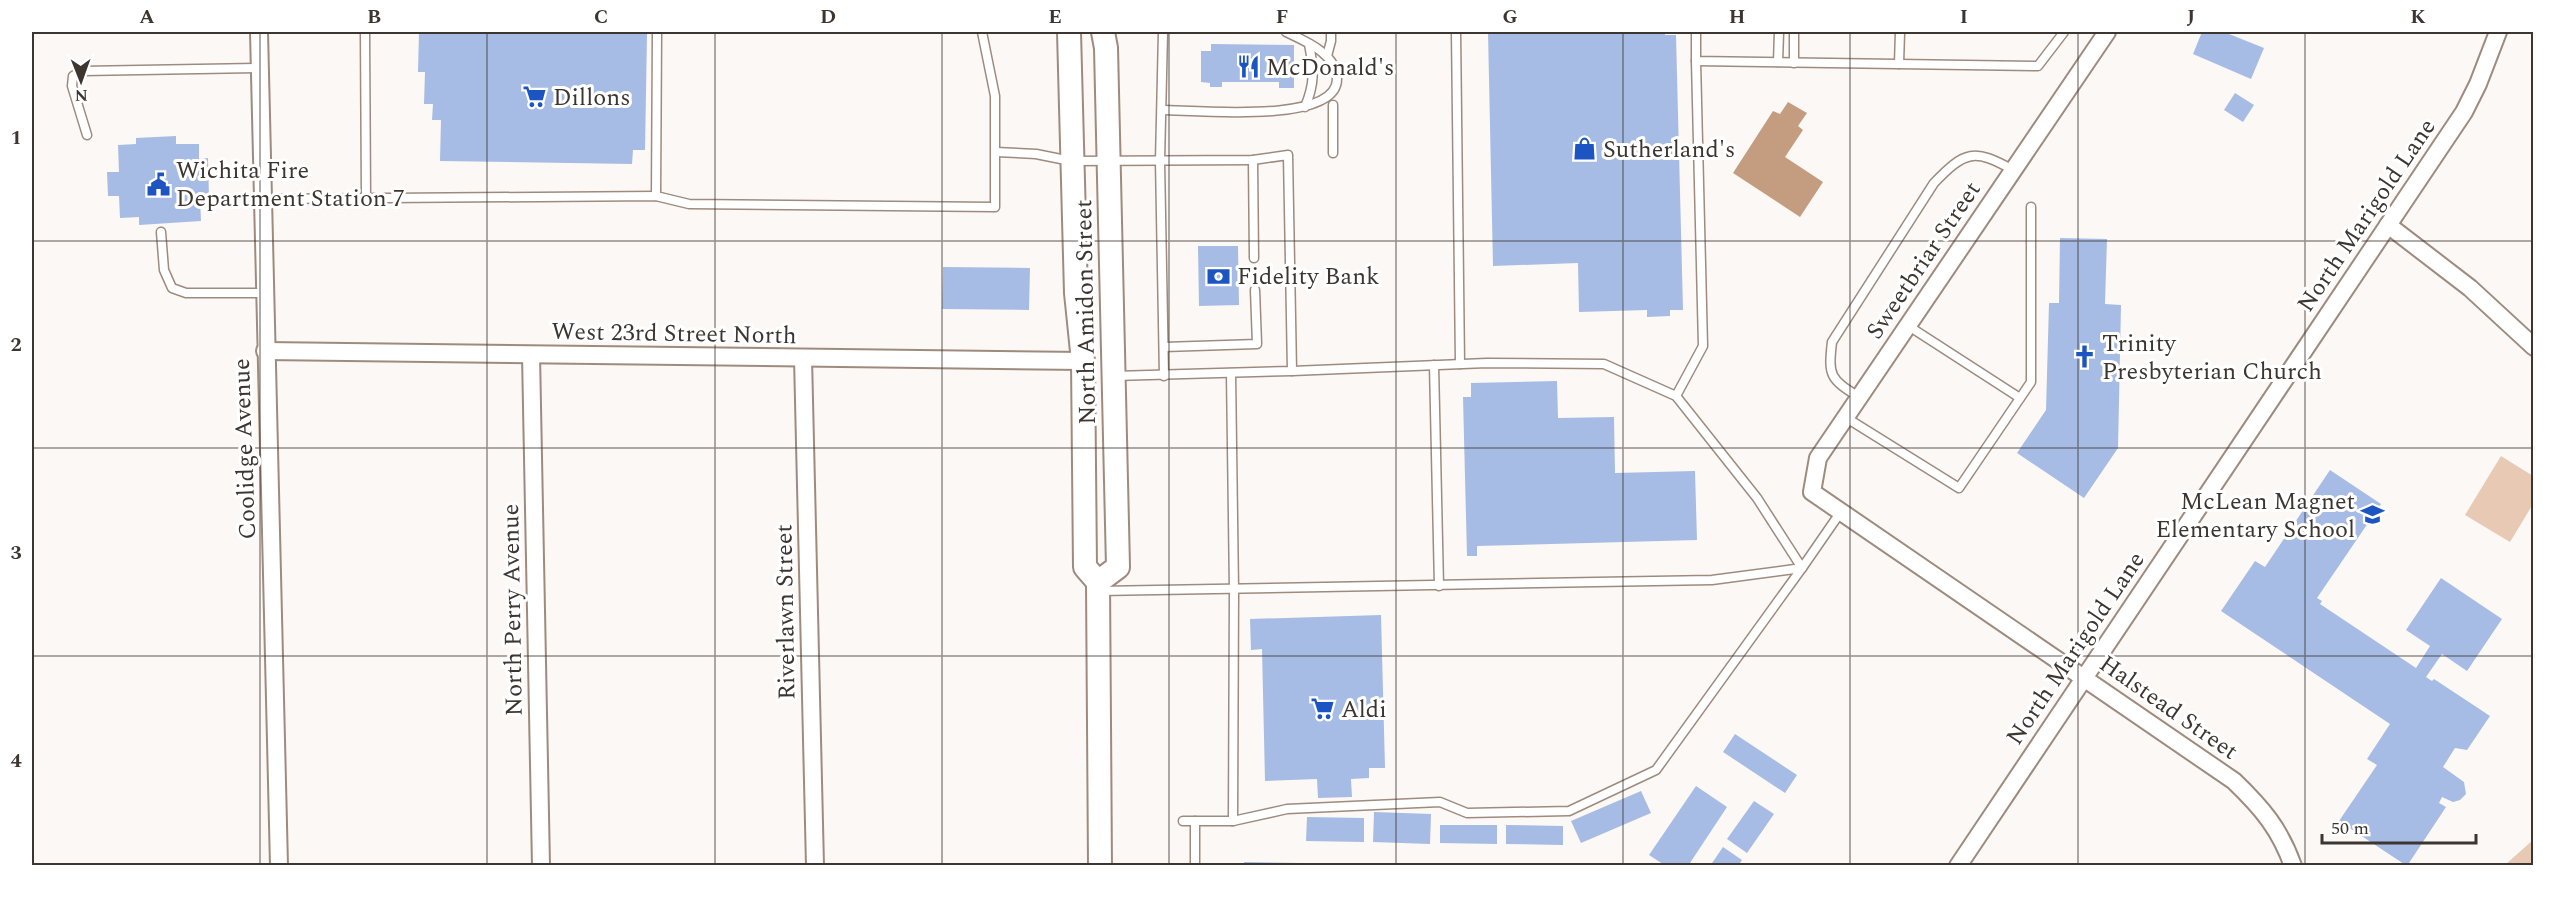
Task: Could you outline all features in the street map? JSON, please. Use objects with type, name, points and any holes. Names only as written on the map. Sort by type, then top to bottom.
[{"type":"main road","name":"North Amidon Street","points":[[1069,32],[1076,293],[1083,361],[1085,567],[1098,587],[1100,866]]},
{"type":"main road","name":"North Amidon Street","points":[[1098,587],[1118,567],[1106,48],[1103,32]]},
{"type":"street","name":"Coolidge Avenue","points":[[259,32],[279,866]]},
{"type":"street","name":"Sweetbriar Street","points":[[1840,513],[1812,492],[1818,458],[2107,32]]},
{"type":"street","name":"North Marigold Lane","points":[[1959,866],[2464,112],[2478,84],[2498,32]]},
{"type":"street","points":[[2388,225],[2470,288],[2534,347]]},
{"type":"street","name":"West 23rd Street North","points":[[265,351],[1083,361]]},
{"type":"street","name":"North Perry Avenue","points":[[531,355],[541,866]]},
{"type":"street","name":"Riverlawn Street","points":[[803,358],[815,866]]},
{"type":"street","name":"Halstead Street","points":[[1840,513],[2234,781],[2262,808],[2285,841],[2293,866]]},
{"type":"lane","points":[[365,32],[366,198]]},
{"type":"lane","points":[[656,196],[657,32]]},
{"type":"lane","points":[[262,199],[656,196],[689,204],[995,207],[995,96],[982,32]]},
{"type":"lane","points":[[1163,32],[1160,161],[1164,376]]},
{"type":"lane","points":[[1162,110],[1288,111],[1305,107],[1330,96],[1337,85],[1337,71],[1327,56],[1286,32]]},
{"type":"lane","points":[[1327,56],[1332,41],[1331,32]]},
{"type":"lane","points":[[1456,32],[1460,364]]},
{"type":"lane","points":[[1676,396],[1703,346],[1696,32]]},
{"type":"lane","points":[[1778,62],[1779,32]]},
{"type":"lane","points":[[1794,32],[1794,63]]},
{"type":"lane","points":[[1899,64],[1900,32]]},
{"type":"lane","points":[[1696,61],[2038,66],[2064,32]]},
{"type":"lane","points":[[1305,107],[1313,89],[1314,67],[1309,44]]},
{"type":"lane","points":[[87,135],[72,86],[73,76],[82,71],[260,68]]},
{"type":"lane","points":[[1333,105],[1333,153]]},
{"type":"lane","points":[[996,152],[1036,154],[1071,161],[1253,160],[1288,155],[1292,371]]},
{"type":"lane","points":[[1859,397],[1839,385],[1829,368],[1832,342],[1934,183],[1952,164],[1969,155],[1991,157],[2013,170]]},
{"type":"lane","points":[[1253,160],[1254,258]]},
{"type":"lane","points":[[1845,417],[1959,488],[2031,382],[2031,207]]},
{"type":"lane","points":[[161,232],[164,270],[172,288],[186,293],[264,293]]},
{"type":"lane","points":[[1164,347],[1257,344],[1255,290]]},
{"type":"lane","points":[[1907,325],[2020,398]]},
{"type":"lane","points":[[1113,376],[1460,364],[1604,364],[1676,396],[1757,498],[1802,568]]},
{"type":"lane","points":[[1434,365],[1439,586]]},
{"type":"lane","points":[[1231,373],[1234,590],[1233,821]]},
{"type":"lane","points":[[1183,821],[1233,821],[1287,809],[1440,802],[1467,813],[1569,811],[1656,770],[1840,513]]},
{"type":"lane","points":[[1098,587],[1234,590],[1712,580],[1802,568]]},
{"type":"lane","points":[[1195,821],[1195,866]]},
{"type":"shaded area","points":[[1788,102],[1807,113],[1798,126],[1803,130],[1785,157],[1823,182],[1800,217],[1733,173],[1773,111],[1780,114]]},
{"type":"shaded area","points":[[2501,456],[2533,476],[2533,504],[2510,542],[2465,515]]},
{"type":"shaded area","points":[[2533,840],[2533,865],[2505,865]]},
{"type":"building","name":"Dillons","points":[[419,32],[635,32],[635,34],[647,34],[645,150],[633,150],[632,164],[440,161],[441,120],[432,120],[433,104],[424,104],[425,72],[418,72]]},
{"type":"building","name":"Sutherland's","points":[[1488,32],[1665,32],[1665,35],[1676,35],[1683,310],[1670,310],[1670,316],[1647,317],[1647,310],[1579,312],[1578,263],[1493,266]]},
{"type":"building","points":[[2202,32],[2224,32],[2264,48],[2251,79],[2193,54]]},
{"type":"building","name":"McDonald's","points":[[1211,44],[1294,45],[1294,88],[1279,88],[1279,82],[1222,82],[1222,87],[1210,87],[1210,83],[1201,82],[1201,51],[1211,51]]},
{"type":"building","points":[[2235,93],[2254,105],[2243,122],[2224,110]]},
{"type":"building","name":"Wichita Fire Department Station 7","points":[[176,136],[176,144],[199,144],[199,159],[208,158],[209,199],[200,199],[201,221],[139,225],[139,217],[120,218],[119,196],[108,196],[107,172],[119,172],[118,145],[136,144],[136,138]]},
{"type":"building","name":"Trinity Presbyterian Church","points":[[2060,238],[2107,239],[2105,304],[2121,305],[2118,448],[2084,498],[2017,453],[2046,410],[2049,303],[2059,303]]},
{"type":"building","name":"Fidelity Bank","points":[[1198,246],[1238,246],[1239,305],[1199,306]]},
{"type":"building","points":[[943,267],[1030,268],[1029,310],[942,309]]},
{"type":"building","points":[[1557,381],[1558,418],[1614,417],[1615,473],[1695,471],[1697,540],[1477,546],[1477,556],[1467,556],[1463,397],[1471,397],[1471,383]]},
{"type":"building","points":[[2330,470],[2381,504],[2317,598],[2322,601],[2320,604],[2416,668],[2430,646],[2406,630],[2441,578],[2502,619],[2467,671],[2442,654],[2426,677],[2432,681],[2434,679],[2490,716],[2467,750],[2455,748],[2443,767],[2464,782],[2466,794],[2460,800],[2453,802],[2442,797],[2439,803],[2446,807],[2407,866],[2339,821],[2377,765],[2367,759],[2390,724],[2221,611],[2255,561],[2265,567]]},
{"type":"building","name":"Aldi","points":[[1381,615],[1385,768],[1369,768],[1369,778],[1351,779],[1352,797],[1318,798],[1317,779],[1265,781],[1262,649],[1251,650],[1250,619]]},
{"type":"building","points":[[1735,734],[1797,775],[1785,793],[1723,752]]},
{"type":"building","points":[[1696,786],[1727,807],[1688,866],[1666,866],[1649,855]]},
{"type":"building","points":[[1641,791],[1651,813],[1581,843],[1571,821]]},
{"type":"building","points":[[1754,801],[1774,814],[1747,853],[1727,839]]},
{"type":"building","points":[[1374,812],[1431,814],[1430,844],[1373,842]]},
{"type":"building","points":[[1307,817],[1364,818],[1364,842],[1306,841]]},
{"type":"building","points":[[1440,825],[1497,825],[1497,844],[1440,843]]},
{"type":"building","points":[[1506,825],[1563,826],[1563,845],[1506,844]]},
{"type":"building","points":[[1723,847],[1742,860],[1738,866],[1710,866]]},
{"type":"building","points":[[1244,862],[1300,863],[1300,866],[1244,866]]},
{"type":"building","points":[[1308,863],[1349,863],[1349,866],[1308,866]]},
{"type":"building","points":[[1376,863],[1396,864],[1396,866],[1376,866]]},
{"type":"place","name":"McDonald's","points":[[1248,67]]},
{"type":"place","name":"Dillons","points":[[535,97]]},
{"type":"place","name":"Sutherland's","points":[[1585,149]]},
{"type":"place","name":"Wichita Fire Department Station 7","points":[[158,184]]},
{"type":"place","name":"Fidelity Bank","points":[[1219,276]]},
{"type":"place","name":"Trinity Presbyterian Church","points":[[2084,357]]},
{"type":"place","name":"McLean Magnet Elementary School","points":[[2373,515]]},
{"type":"place","name":"Aldi","points":[[1323,709]]}]
